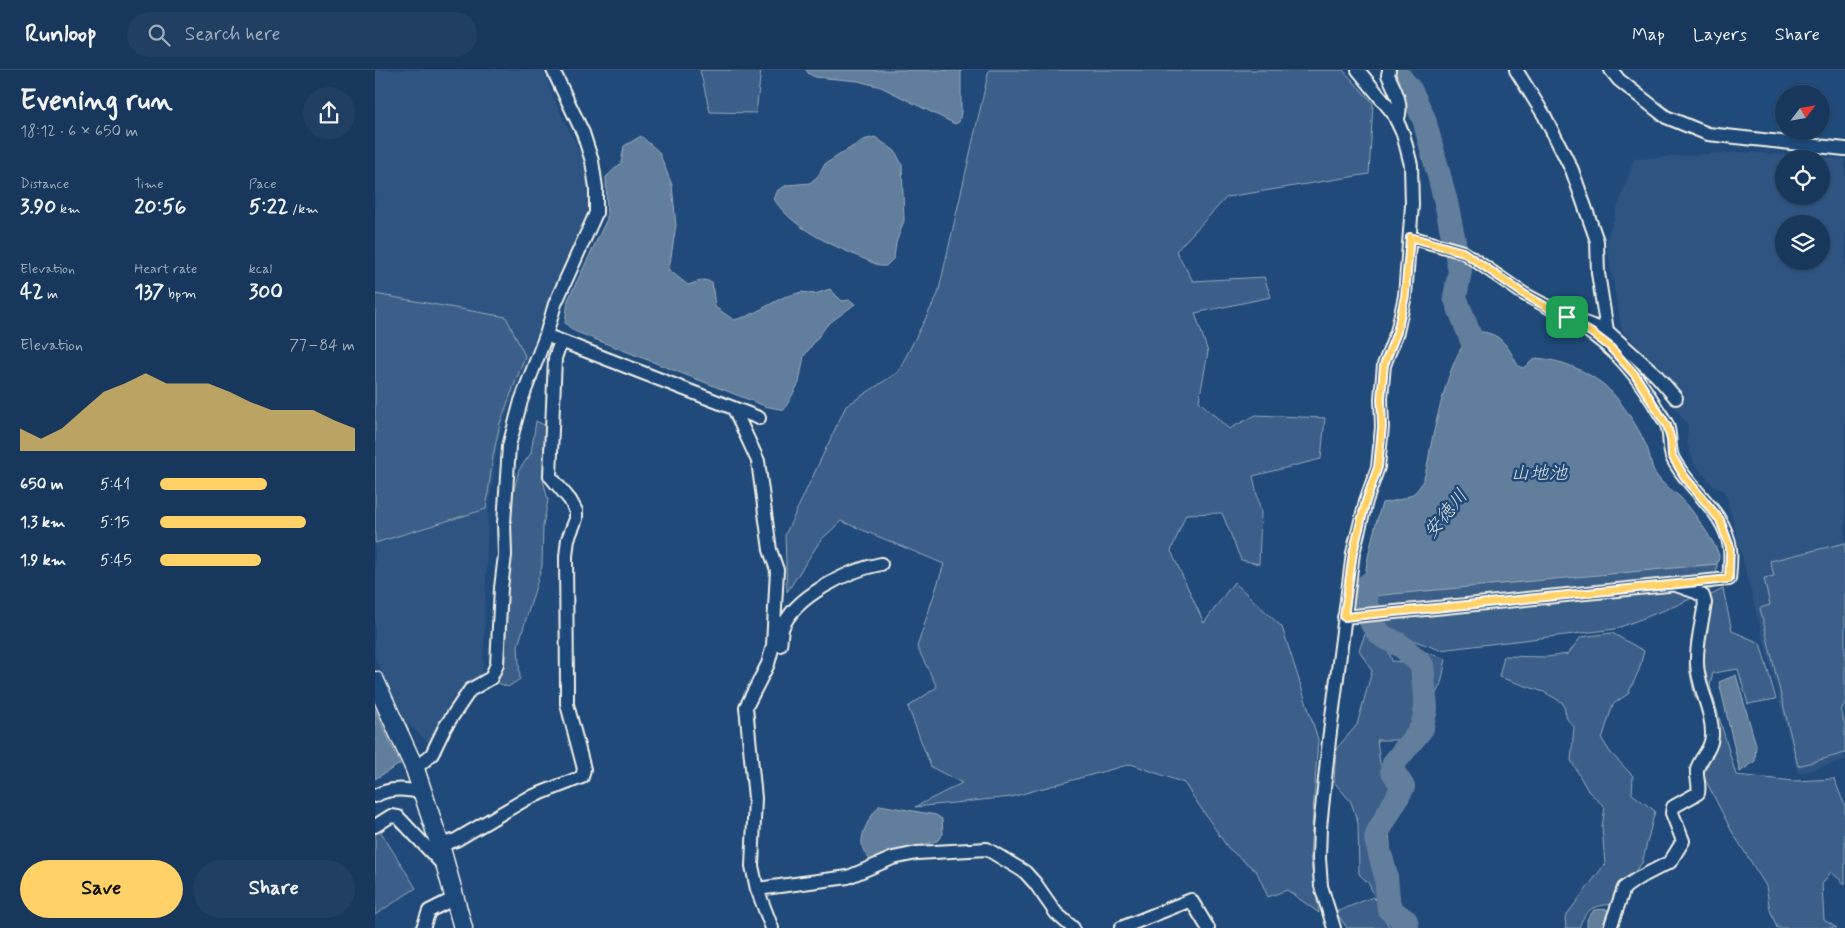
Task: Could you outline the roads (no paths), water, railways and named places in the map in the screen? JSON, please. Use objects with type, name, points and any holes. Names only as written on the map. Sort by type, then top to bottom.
[{"type":"street","points":[[415,769],[432,754],[445,727],[470,690],[491,678],[497,664],[501,588],[505,555],[509,446],[521,401],[546,335],[555,304],[596,213],[593,160],[553,70]]},
{"type":"street","points":[[1334,928],[1321,886],[1320,828],[1353,553],[1366,501],[1378,467],[1382,427],[1381,398],[1384,365],[1399,323],[1405,296],[1412,205],[1411,164],[1403,134],[1393,113],[1358,70]]},
{"type":"street","points":[[1516,70],[1543,115],[1572,170],[1579,188],[1597,241],[1598,273],[1607,331]]},
{"type":"street","points":[[1611,70],[1619,80],[1665,117],[1708,134],[1845,148]]},
{"type":"street","points":[[1389,73],[1398,96],[1401,113],[1397,121]]},
{"type":"street","points":[[1344,617],[1670,583],[1729,579],[1730,547],[1720,520],[1684,476],[1672,456],[1671,440],[1667,426],[1635,375],[1609,346],[1567,317],[1524,294],[1463,252],[1410,237]]},
{"type":"street","points":[[1567,317],[1607,331],[1657,375],[1675,398]]},
{"type":"street","points":[[546,335],[759,418]]},
{"type":"street","points":[[440,844],[456,840],[526,799],[582,777],[583,769],[567,704],[566,556],[568,539],[576,519],[576,511],[570,500],[550,476],[555,358],[561,341]]},
{"type":"street","points":[[734,409],[757,461],[770,550],[777,570],[773,645],[768,664],[746,707],[755,798],[752,866],[757,889],[772,928]]},
{"type":"street","points":[[768,664],[773,662],[779,654],[782,629],[793,611],[829,583],[866,567],[881,564]]},
{"type":"street","points":[[1610,928],[1624,888],[1670,862],[1683,841],[1682,834],[1672,813],[1673,807],[1698,793],[1697,768],[1709,750],[1712,736],[1697,665],[1705,603],[1703,596],[1696,592],[1670,583]]},
{"type":"street","points":[[375,682],[415,769],[440,844],[463,928]]},
{"type":"street","points":[[375,796],[392,789],[423,793]]},
{"type":"street","points":[[375,826],[391,816],[398,817],[447,869]]},
{"type":"street","points":[[757,889],[847,877],[893,858],[917,853],[987,849],[1025,872],[1056,913],[1073,928]]},
{"type":"street","points":[[423,928],[429,910],[455,898]]},
{"type":"street","points":[[1121,928],[1191,900],[1208,928]]},
{"type":"water","points":[[806,70],[961,70],[961,113],[959,122],[955,124],[881,87],[858,81],[815,77]]},
{"type":"water","points":[[641,136],[659,152],[672,185],[676,225],[669,270],[688,285],[703,280],[712,282],[715,307],[734,320],[748,316],[784,297],[802,292],[815,294],[830,289],[842,301],[850,300],[855,304],[827,325],[804,356],[799,383],[784,410],[765,406],[574,331],[565,323],[568,300],[607,219],[606,177],[621,163],[624,146]]},
{"type":"water","points":[[875,137],[895,151],[902,165],[904,221],[896,243],[894,258],[886,266],[880,266],[852,254],[808,231],[783,211],[774,199],[778,190],[787,185],[810,183],[818,176],[825,164],[863,140]]},
{"type":"water","name":"山地池","points":[[1481,332],[1495,335],[1500,339],[1508,348],[1518,366],[1523,368],[1536,358],[1554,361],[1571,366],[1603,384],[1629,414],[1648,450],[1658,477],[1682,498],[1710,537],[1718,551],[1717,564],[1372,596],[1363,591],[1370,547],[1382,503],[1406,497],[1415,492],[1421,484],[1427,468],[1440,405],[1450,373],[1462,347],[1469,338]]},
{"type":"water","points":[[1736,675],[1756,745],[1755,761],[1740,772],[1719,682]]},
{"type":"water","points":[[375,709],[400,764],[375,779]]},
{"type":"water","points":[[880,805],[936,815],[942,819],[943,834],[937,841],[870,860],[864,850],[862,838],[869,820]]},
{"type":"water","points":[[1607,909],[1608,914],[1602,928],[1587,928],[1587,919],[1594,910]]},
{"type":"waterway","name":"安徳川","points":[[1394,70],[1411,91],[1424,119],[1446,202],[1460,271],[1455,297],[1482,367]]},
{"type":"waterway","name":"安徳川","points":[[1386,571],[1365,587],[1371,622],[1379,633],[1397,643],[1422,665],[1426,708],[1422,728],[1394,763],[1392,770],[1403,787],[1376,839],[1386,876],[1389,909],[1406,921],[1407,928]]}]
